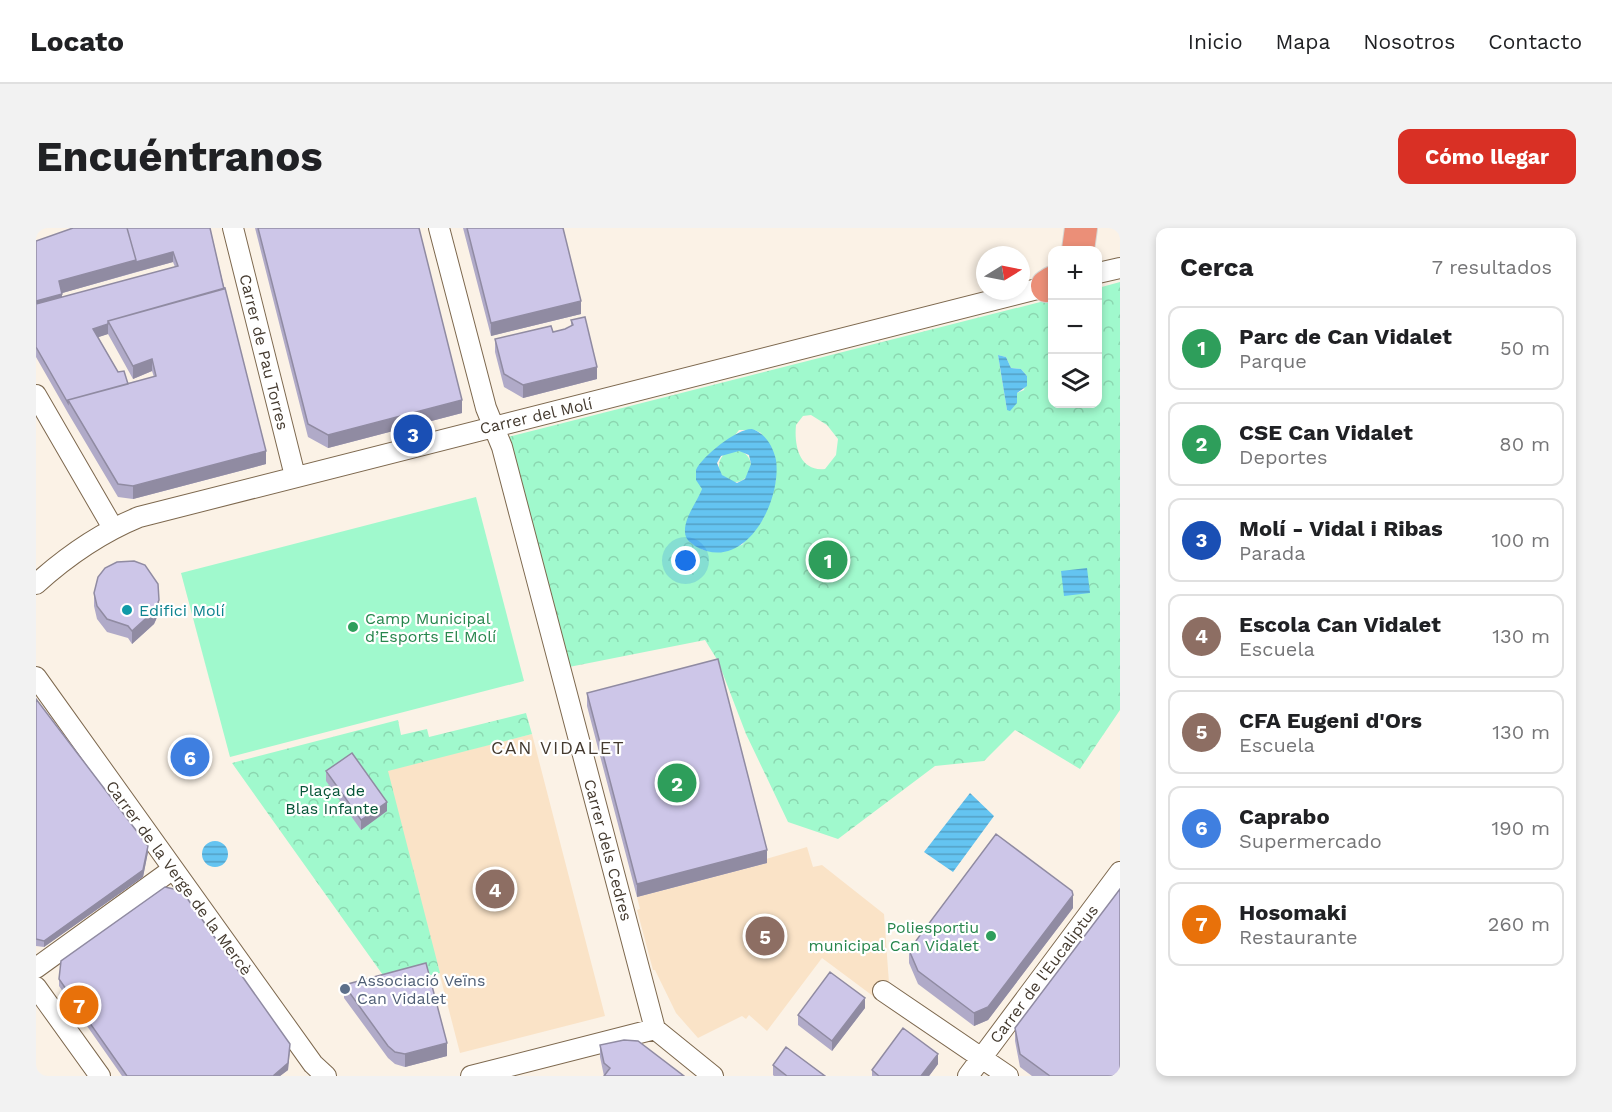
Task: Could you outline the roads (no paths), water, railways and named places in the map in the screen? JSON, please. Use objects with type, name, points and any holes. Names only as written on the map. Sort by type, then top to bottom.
[{"type":"highway","points":[[1079,246],[1081,228]]},
{"type":"street","name":"Carrer de Pau Torres","points":[[233,228],[295,476]]},
{"type":"street","name":"Carrer dels Cedres","points":[[439,228],[486,408],[502,447],[655,1029]]},
{"type":"street","points":[[1102,272],[1120,267]]},
{"type":"street","name":"Carrer del Molí","points":[[36,584],[78,550],[113,528],[139,516],[1048,285]]},
{"type":"street","points":[[36,395],[113,528]]},
{"type":"street","name":"Carrer de la Verge de la Mercè","points":[[36,677],[173,869],[313,1072]]},
{"type":"street","points":[[36,968],[173,869]]},
{"type":"street","name":"Carrer de l'Eucaliptus","points":[[968,1076],[1120,872]]},
{"type":"street","points":[[36,987],[100,1076]]},
{"type":"street","points":[[883,991],[1008,1076]]},
{"type":"street","points":[[471,1076],[655,1029],[713,1076]]},
{"type":"water","points":[[998,355],[1006,357],[1011,368],[1021,369],[1027,376],[1027,386],[1017,393],[1017,403],[1010,411],[1007,410]]},
{"type":"water","points":[[752,429],[765,437],[771,445],[776,460],[773,495],[766,513],[744,542],[730,551],[713,552],[695,546],[687,538],[685,527],[702,489],[696,480],[696,470],[705,458],[721,444]],"holes":[[[739,451],[749,455],[751,464],[745,479],[737,483],[722,475],[717,463],[721,456]]]},
{"type":"water","points":[[1087,568],[1090,593],[1064,596],[1061,571]]},
{"type":"water","points":[[970,793],[994,816],[953,872],[924,852]]},
{"type":"water","points":[[215,841],[224,845],[228,854],[224,863],[215,867],[206,863],[202,854],[206,845]]},
{"type":"place","name":"Molí - Vidal i Ribas","points":[[413,434]]},
{"type":"place","name":"Parc de Can Vidalet","points":[[828,560]]},
{"type":"place","name":"Edifici Molí","points":[[127,610]]},
{"type":"place","name":"Camp Municipal d’Esports El Molí","points":[[353,627]]},
{"type":"place","name":"Caprabo","points":[[190,757]]},
{"type":"place","name":"CSE Can Vidalet","points":[[677,783]]},
{"type":"place","name":"Escola Can Vidalet","points":[[495,889]]},
{"type":"place","name":"CFA Eugeni d'Ors","points":[[765,936]]},
{"type":"place","name":"Poliesportiu municipal Can Vidalet","points":[[991,936]]},
{"type":"place","name":"Associació Veïns Can Vidalet","points":[[345,989]]},
{"type":"place","name":"Hosomaki","points":[[79,1005]]},
{"type":"district","name":"CAN VIDALET","points":[[558,747]]},
{"type":"park label","name":"Plaça de Blas Infante","points":[[332,799]]}]
